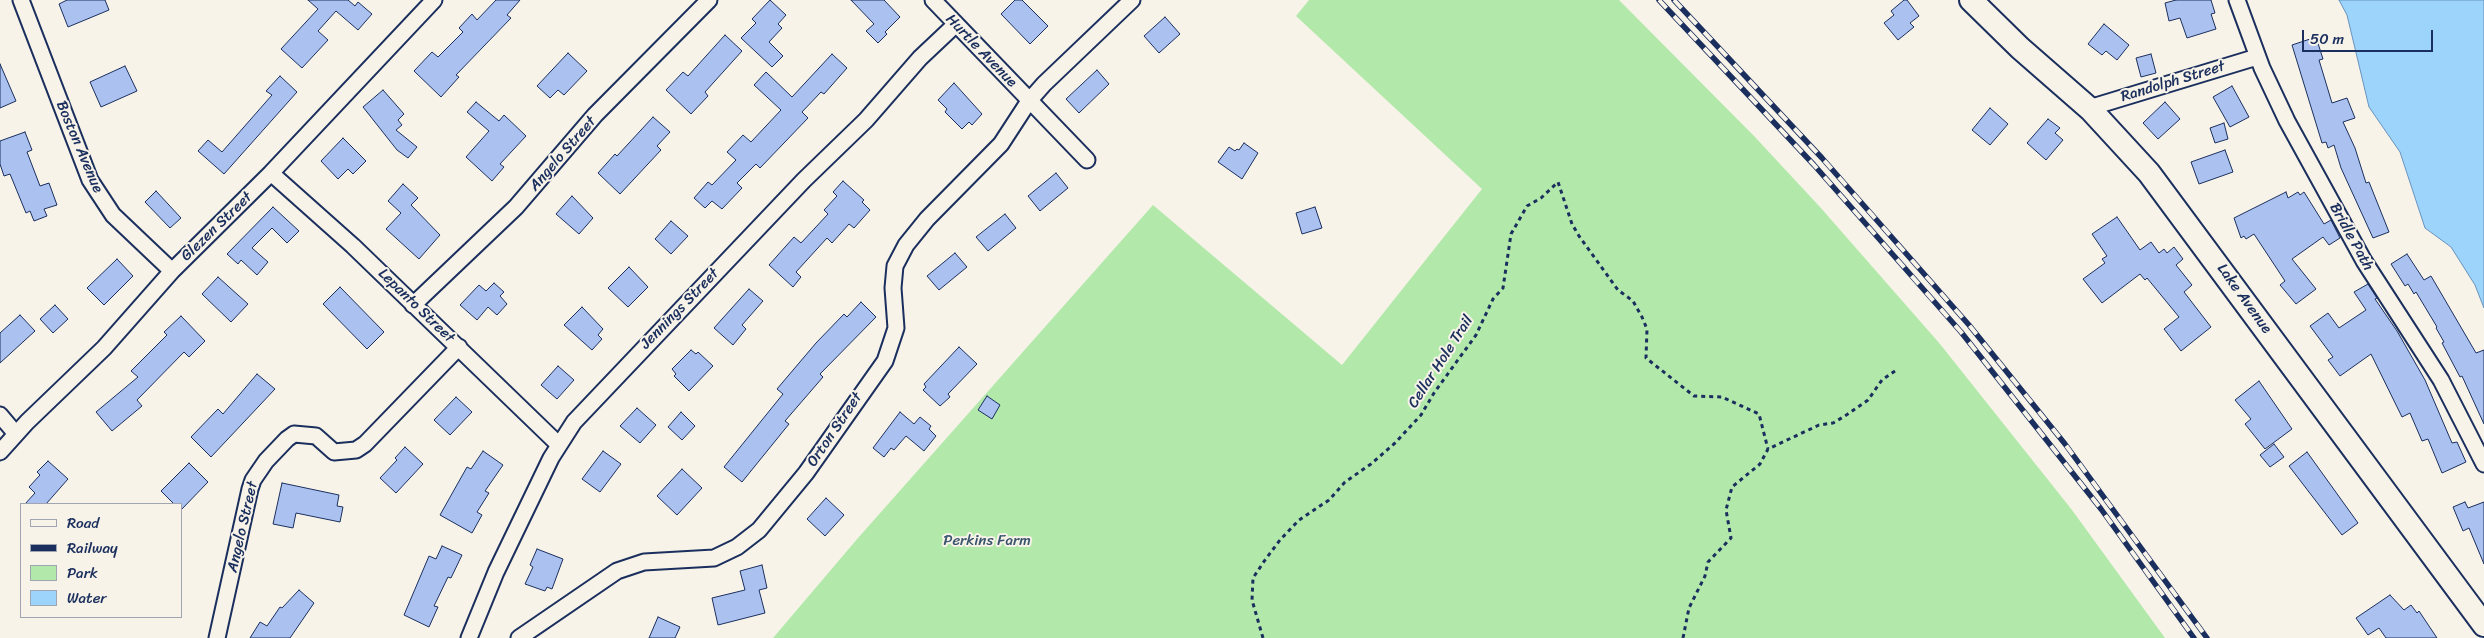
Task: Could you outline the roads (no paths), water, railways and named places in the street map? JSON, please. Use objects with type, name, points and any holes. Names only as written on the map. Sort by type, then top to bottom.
[{"type":"main road","name":"Lake Avenue","points":[[1971,0],[2020,48],[2089,108],[2132,152],[2168,197],[2484,625]]},
{"type":"street","name":"Boston Avenue","points":[[21,0],[90,180],[113,215],[172,271]]},
{"type":"street","name":"Glezen Street","points":[[0,452],[104,348],[172,271],[271,173],[434,0]]},
{"type":"street","name":"Angelo Street","points":[[413,305],[516,207],[595,116],[709,0]]},
{"type":"street","name":"Hurtle Avenue","points":[[933,0],[1087,160]]},
{"type":"street","name":"Orton Street","points":[[519,638],[624,568],[644,562],[714,558],[737,548],[759,530],[818,456],[855,400],[884,361],[896,328],[893,277],[899,256],[927,220],[1001,144],[1029,101],[1132,0]]},
{"type":"street","name":"Bridle Path","points":[[2237,0],[2258,57],[2287,121],[2352,240],[2388,300],[2429,359],[2484,464]]},
{"type":"street","name":"Jennings Street","points":[[469,638],[496,572],[558,444],[574,422],[657,332],[804,180],[866,120],[920,58],[955,25]]},
{"type":"street","name":"Randolph Street","points":[[2089,108],[2258,57]]},
{"type":"street","name":"Lepanto Street","points":[[271,173],[353,246],[558,444]]},
{"type":"street","name":"Angelo Street","points":[[217,638],[250,489],[258,470],[294,434],[316,436],[334,452],[356,450],[365,444],[459,347]]},
{"type":"street","points":[[0,416],[16,434]]},
{"type":"water","points":[[2339,0],[2484,0],[2484,308],[2475,285],[2451,247],[2425,228],[2400,152],[2369,107],[2347,15]]},
{"type":"railway","points":[[1659,0],[1814,165],[1961,332],[2101,509],[2194,638]]},
{"type":"railway","points":[[1674,0],[1822,158],[1969,325],[2065,444],[2207,638]]},
{"type":"park label","name":"Perkins Farm","points":[[987,541]]}]
